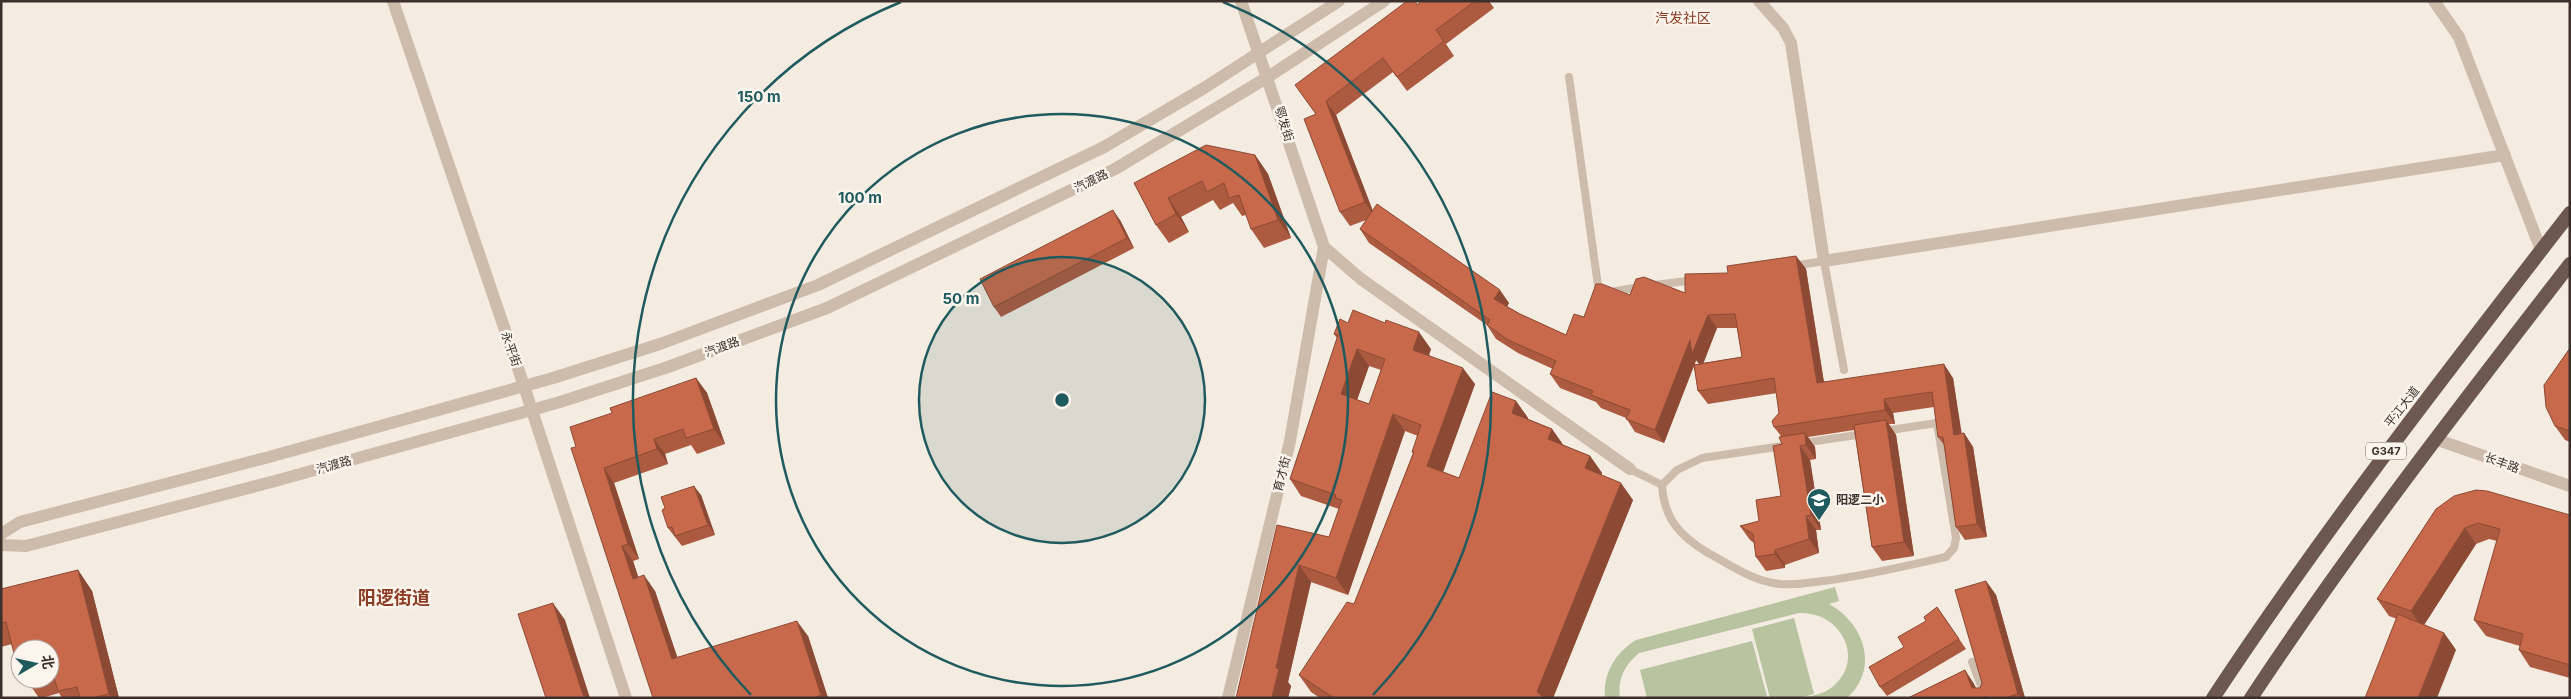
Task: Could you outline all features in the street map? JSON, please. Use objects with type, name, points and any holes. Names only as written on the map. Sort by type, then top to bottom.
[{"type":"highway","name":"平江大道","points":[[2213,698],[2276,605],[2382,457],[2570,213]]},
{"type":"highway","name":"G347","points":[[2251,698],[2345,560],[2435,439],[2570,264]]},
{"type":"street","name":"永平街","points":[[393,1],[524,386],[626,698]]},
{"type":"street","name":"鄂发街","points":[[1241,1],[1324,247]]},
{"type":"street","name":"汽渡路","points":[[1,534],[20,522],[269,457],[524,386],[660,344],[818,285],[1104,147],[1260,53],[1340,1]]},
{"type":"street","name":"汽渡路","points":[[1,545],[26,546],[275,481],[531,410],[668,367],[827,308],[1115,169],[1268,77],[1384,1]]},
{"type":"street","points":[[1759,1],[1778,22],[1791,43],[1824,261],[2505,155]]},
{"type":"street","points":[[2434,1],[2458,37],[2541,250]]},
{"type":"street","points":[[1324,247],[1361,278],[1630,469]]},
{"type":"street","name":"育才街","points":[[1228,698],[1290,442],[1324,247]]},
{"type":"street","name":"长丰路","points":[[2435,439],[2570,486]]},
{"type":"lane","points":[[1569,77],[1599,293],[1707,278]]},
{"type":"lane","points":[[1785,267],[1824,261],[1844,370]]},
{"type":"lane","points":[[1937,423],[1956,544],[1946,557],[1862,576],[1795,585],[1773,583],[1749,576],[1680,534],[1666,511],[1662,485],[1677,470],[1702,458],[1937,423]]},
{"type":"lane","points":[[1630,469],[1662,485]]},
{"type":"lane","points":[[1972,662],[1986,698]]},
{"type":"green space","points":[[1835,587],[1839,601],[1829,604],[1851,622],[1859,634],[1864,647],[1863,673],[1857,686],[1847,698],[1805,698],[1828,690],[1842,677],[1847,664],[1848,651],[1844,639],[1837,628],[1827,620],[1814,614],[1799,613],[1639,653],[1623,673],[1619,691],[1620,698],[1605,698],[1606,680],[1612,664],[1622,651],[1636,640]]},
{"type":"green space","points":[[1794,618],[1814,694],[1800,698],[1770,698],[1752,629]]},
{"type":"green space","points":[[1752,641],[1767,696],[1759,698],[1647,698],[1640,670]]},
{"type":"building","points":[[1407,1],[1415,1],[1417,5],[1422,1],[1475,1],[1436,30],[1444,41],[1397,77],[1383,58],[1326,101],[1365,202],[1340,212],[1304,119],[1316,114],[1295,85]]},
{"type":"building","points":[[1206,145],[1255,155],[1278,220],[1251,229],[1239,195],[1229,198],[1224,183],[1207,192],[1202,181],[1168,198],[1176,214],[1156,225],[1134,183]]},
{"type":"building","points":[[1377,204],[1500,290],[1494,299],[1520,314],[1566,335],[1574,314],[1584,317],[1596,284],[1602,284],[1630,295],[1636,279],[1644,277],[1685,293],[1685,274],[1728,273],[1727,266],[1796,256],[1817,383],[1944,364],[1954,435],[1964,433],[1977,524],[1956,527],[1943,437],[1938,437],[1932,392],[1884,399],[1885,410],[1774,427],[1772,421],[1779,413],[1774,378],[1698,391],[1694,365],[1742,357],[1735,314],[1708,315],[1692,354],[1690,340],[1655,430],[1626,419],[1630,410],[1591,395],[1593,391],[1550,374],[1556,361],[1508,340],[1487,325],[1490,320],[1360,229]]},
{"type":"building","points":[[1113,210],[1127,238],[994,307],[980,279]]},
{"type":"building","points":[[1353,310],[1385,323],[1386,320],[1419,332],[1413,350],[1463,368],[1427,466],[1459,478],[1492,392],[1516,401],[1512,413],[1552,429],[1548,439],[1590,456],[1585,468],[1621,483],[1537,692],[1545,698],[1334,698],[1299,675],[1347,602],[1354,604],[1414,452],[1412,452],[1421,425],[1393,414],[1336,578],[1299,565],[1276,668],[1279,669],[1272,697],[1274,698],[1236,698],[1277,525],[1329,537],[1342,500],[1335,498],[1336,495],[1290,479],[1338,335],[1334,334],[1340,319],[1348,323]],"holes":[[[1357,349],[1385,359],[1369,404],[1341,394]]]},
{"type":"building","points":[[2570,348],[2570,431],[2555,426],[2546,407],[2544,385]]},
{"type":"building","points":[[696,378],[714,429],[686,438],[683,429],[654,439],[657,449],[604,468],[628,544],[622,546],[633,579],[644,575],[672,659],[797,621],[821,695],[813,698],[653,698],[571,448],[576,447],[570,427],[612,413],[610,408]]},
{"type":"building","points":[[1886,420],[1904,542],[1872,547],[1854,425]]},
{"type":"building","points":[[1805,433],[1806,445],[1800,446],[1811,515],[1806,516],[1809,539],[1775,550],[1775,554],[1756,557],[1753,534],[1740,526],[1759,521],[1756,500],[1781,496],[1773,446],[1782,444],[1779,437]]},
{"type":"building","points":[[694,486],[708,525],[675,536],[672,527],[668,528],[662,510],[665,508],[661,497]]},
{"type":"building","points":[[2476,490],[2487,491],[2570,515],[2570,665],[2519,650],[2523,634],[2474,620],[2500,529],[2478,523],[2465,528],[2411,611],[2377,599],[2436,509],[2454,496]]},
{"type":"building","points":[[78,570],[109,694],[92,698],[80,698],[77,687],[58,691],[57,689],[60,689],[60,639],[10,639],[6,622],[1,623],[1,589]]},
{"type":"building","points":[[1986,581],[2018,694],[2004,698],[1986,698],[1985,696],[1981,698],[1908,698],[1965,670],[1972,688],[1980,688],[1982,683],[1955,590]]},
{"type":"building","points":[[553,603],[584,698],[546,698],[518,614]]},
{"type":"building","points":[[1937,607],[1959,639],[1880,687],[1869,667],[1904,647],[1898,637],[1926,621],[1924,617]]},
{"type":"building","points":[[2398,614],[2444,633],[2418,698],[2365,698]]},
{"type":"place","name":"阳逻二小","points":[[1819,521]]},
{"type":"district","name":"汽发社区","points":[[1683,18]]},
{"type":"district","name":"阳逻街道","points":[[394,598]]}]
